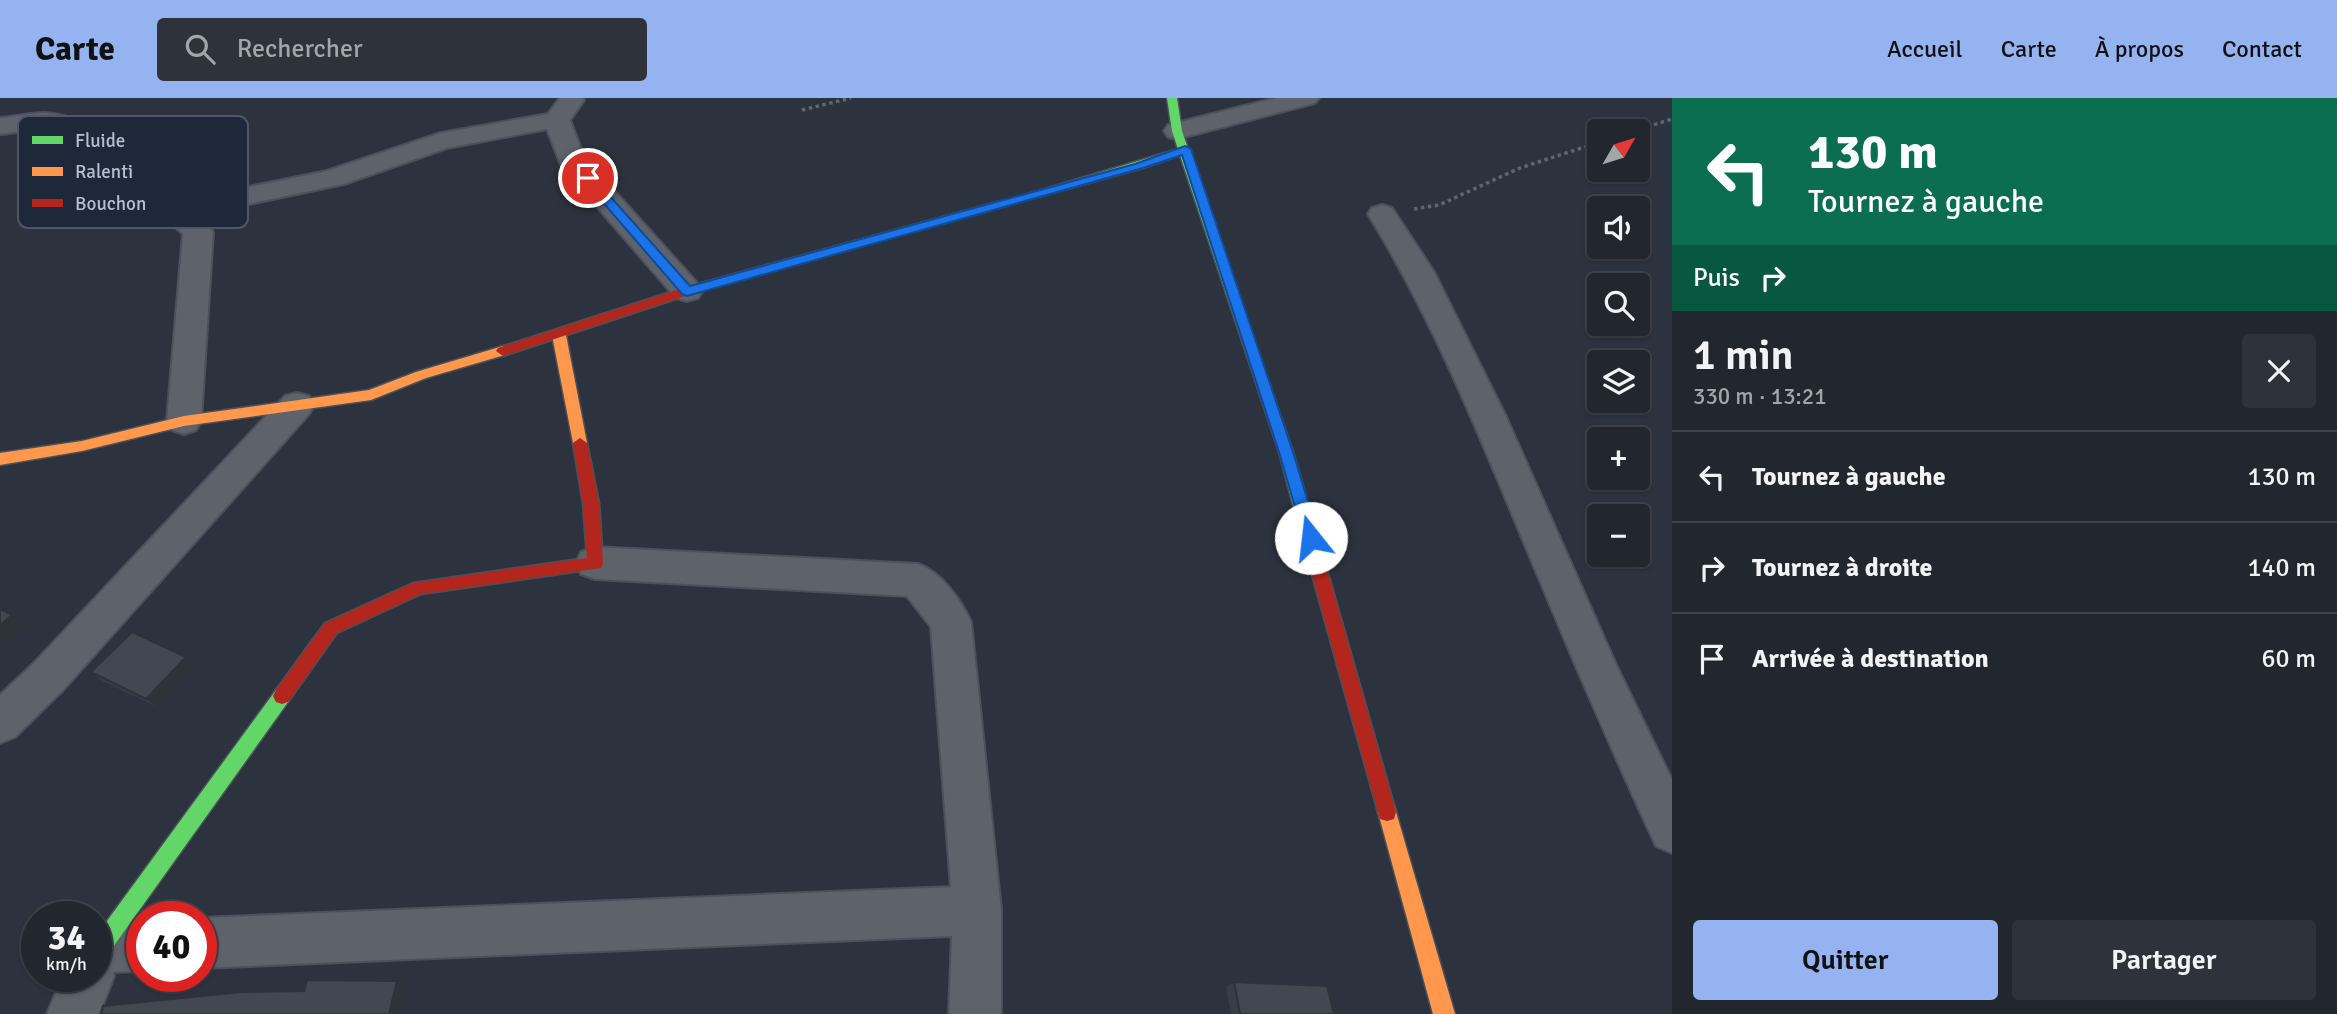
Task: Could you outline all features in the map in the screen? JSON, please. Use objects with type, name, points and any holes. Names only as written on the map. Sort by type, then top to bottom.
[{"type":"street","points":[[1172,98],[1181,140],[1290,464],[1444,1014]]},
{"type":"street","points":[[0,459],[82,446],[184,421],[371,396],[421,375],[559,335],[687,291],[1139,166],[1181,140],[1306,98]]},
{"type":"street","points":[[53,116],[72,104]]},
{"type":"street","points":[[248,196],[334,178],[440,141],[564,109],[571,159],[687,291]]},
{"type":"street","points":[[0,126],[18,124]]},
{"type":"street","points":[[1381,214],[1419,272],[1490,419],[1599,674],[1672,830]]},
{"type":"street","points":[[184,421],[198,232],[194,228]]},
{"type":"street","points":[[559,335],[591,503],[595,563]]},
{"type":"street","points":[[0,723],[49,676],[297,405]]},
{"type":"street","points":[[112,950],[331,628],[419,587],[595,563],[918,580],[951,622],[977,910],[975,1014]]},
{"type":"street","points":[[217,942],[977,910]]},
{"type":"street","points":[[73,1014],[86,992]]},
{"type":"path","points":[[802,110],[851,98]]},
{"type":"path","points":[[1650,126],[1672,119]]},
{"type":"path","points":[[1381,214],[1439,205],[1520,168],[1587,146]]},
{"type":"building","points":[[0,609],[12,615],[0,625]]},
{"type":"building","points":[[132,632],[186,657],[146,699],[91,672]]},
{"type":"building","points":[[307,980],[397,981],[389,1014],[101,1014],[103,1006],[242,992],[304,991]]},
{"type":"building","points":[[1234,982],[1327,986],[1334,1014],[1240,1014]]},
{"type":"traffic: fast","points":[[1172,98],[1177,131],[1286,452],[1306,524]]},
{"type":"traffic: fast","points":[[1001,204],[1139,166],[1185,150]]},
{"type":"traffic: fast","points":[[112,932],[282,696]]},
{"type":"traffic: slow","points":[[559,335],[580,443]]},
{"type":"traffic: slow","points":[[0,459],[82,446],[184,421],[371,395],[421,375],[503,351]]},
{"type":"traffic: slow","points":[[1387,812],[1444,1014]]},
{"type":"traffic: jam","points":[[503,351],[687,291],[1001,204]]},
{"type":"traffic: jam","points":[[282,696],[331,628],[419,588],[595,563],[591,503],[580,443]]},
{"type":"traffic: jam","points":[[1306,524],[1387,812]]},
{"type":"route","points":[[588,178],[687,291],[1139,166],[1185,149],[1286,452],[1311,538]]}]
